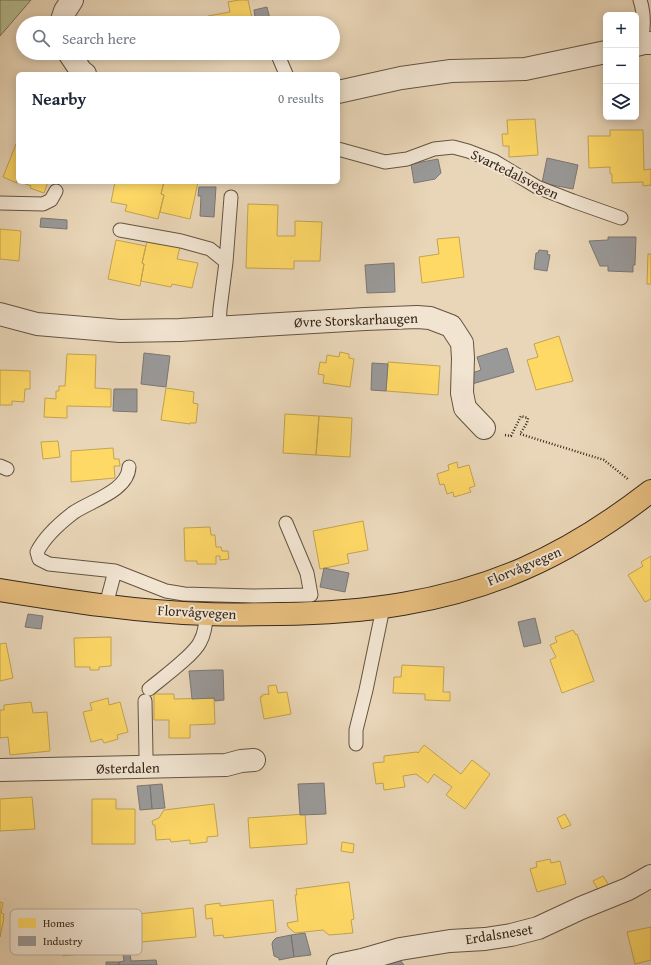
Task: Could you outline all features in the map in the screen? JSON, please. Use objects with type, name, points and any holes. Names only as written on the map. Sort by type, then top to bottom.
[{"type":"main road","name":"Florvågvegen","points":[[0,590],[106,605],[206,614],[314,614],[383,608],[407,604],[470,588],[522,569],[586,537],[605,525],[643,487]]},
{"type":"street","points":[[64,16],[72,0]]},
{"type":"street","points":[[340,92],[401,78],[451,71],[525,69],[603,53]]},
{"type":"street","points":[[73,60],[83,72]]},
{"type":"street","name":"Øvre Storskarhaugen","points":[[0,314],[37,324],[120,331],[180,330],[417,317],[430,318],[451,326],[462,343],[462,393],[465,408],[484,428]]},
{"type":"street","name":"Østerdalen","points":[[0,770],[226,765],[254,760]]},
{"type":"street","name":"Erdalsneset","points":[[338,965],[400,949],[450,941],[511,935],[538,928],[581,908],[628,889],[651,876]]},
{"type":"lane","points":[[640,0],[643,10],[644,28],[642,44]]},
{"type":"lane","points":[[279,60],[285,72]]},
{"type":"lane","name":"Svartedalsvegen","points":[[340,150],[386,162],[407,159],[434,149],[461,149],[494,161],[537,187],[621,218]]},
{"type":"lane","points":[[0,203],[42,204],[51,200],[56,191]]},
{"type":"lane","points":[[219,327],[231,197]]},
{"type":"lane","points":[[120,230],[181,241],[210,249],[226,262]]},
{"type":"lane","name":"Florvågvegen","points":[[129,467],[127,478],[123,482],[110,492],[73,513],[42,541],[37,552],[39,559],[49,564],[115,571],[166,591],[184,594],[254,596],[311,595],[307,573],[286,523]]},
{"type":"lane","points":[[106,605],[115,571]]},
{"type":"lane","points":[[356,744],[356,730],[383,608]]},
{"type":"lane","points":[[144,768],[146,756],[147,695],[199,644],[206,624],[206,614]]},
{"type":"path","points":[[484,428],[511,436],[521,416],[528,418],[527,423],[520,434],[604,460],[643,487]]},
{"type":"green space","points":[[0,0],[31,0],[16,16],[0,36]]},
{"type":"building: Homes","points":[[248,0],[251,16],[208,16],[230,12],[228,2]]},
{"type":"building: Homes","points":[[535,119],[538,155],[509,157],[509,146],[503,146],[502,134],[508,134],[507,120]]},
{"type":"building: Homes","points":[[610,130],[643,130],[644,170],[651,169],[651,185],[643,186],[643,182],[612,183],[610,167],[589,168],[588,136],[610,136]]},
{"type":"building: Homes","points":[[16,144],[16,183],[3,177]]},
{"type":"building: Homes","points":[[26,184],[47,184],[44,193],[30,188],[31,186]]},
{"type":"building: Homes","points":[[115,184],[164,184],[161,194],[164,195],[158,219],[125,211],[127,205],[111,202]]},
{"type":"building: Homes","points":[[164,184],[198,184],[190,219],[160,212],[164,195],[161,194]]},
{"type":"building: Homes","points":[[248,204],[278,205],[277,236],[295,236],[295,221],[322,222],[320,261],[294,261],[294,269],[246,268]]},
{"type":"building: Homes","points":[[0,229],[21,231],[19,261],[0,259]]},
{"type":"building: Homes","points":[[459,237],[464,277],[422,283],[419,257],[439,254],[437,239]]},
{"type":"building: Homes","points":[[116,240],[146,246],[142,263],[144,264],[140,286],[108,279]]},
{"type":"building: Homes","points":[[147,241],[180,247],[177,259],[198,263],[192,288],[172,284],[171,287],[141,281],[144,264],[142,263]]},
{"type":"building: Homes","points":[[648,254],[651,254],[651,284],[647,284]]},
{"type":"building: Homes","points":[[559,336],[573,381],[536,390],[527,360],[538,357],[534,344]]},
{"type":"building: Homes","points":[[340,352],[349,354],[349,358],[354,359],[350,387],[323,383],[324,375],[318,374],[320,362],[326,363],[327,355],[339,357]]},
{"type":"building: Homes","points":[[67,354],[96,355],[95,388],[111,389],[111,407],[67,406],[67,418],[44,417],[45,398],[56,399],[56,391],[59,391],[59,386],[65,386]]},
{"type":"building: Homes","points":[[388,362],[440,366],[438,395],[386,391]]},
{"type":"building: Homes","points":[[0,370],[30,371],[30,389],[25,389],[24,402],[12,401],[12,405],[0,405]]},
{"type":"building: Homes","points":[[166,388],[194,392],[193,403],[198,404],[196,423],[190,424],[161,420]]},
{"type":"building: Homes","points":[[285,414],[319,416],[316,455],[283,453]]},
{"type":"building: Homes","points":[[319,416],[352,418],[350,457],[316,455]]},
{"type":"building: Homes","points":[[58,441],[60,457],[43,459],[41,442]]},
{"type":"building: Homes","points":[[113,448],[114,459],[119,459],[120,466],[114,466],[115,478],[71,482],[71,451]]},
{"type":"building: Homes","points":[[457,462],[458,468],[469,465],[475,486],[469,488],[471,492],[454,497],[453,492],[447,494],[444,484],[440,485],[437,474],[449,470],[448,465]]},
{"type":"building: Homes","points":[[363,521],[368,550],[347,554],[349,563],[320,569],[313,531]]},
{"type":"building: Homes","points":[[210,527],[211,535],[215,535],[216,547],[221,547],[222,551],[228,551],[229,559],[220,560],[220,556],[216,556],[216,564],[197,564],[197,561],[185,561],[184,528]]},
{"type":"building: Homes","points":[[651,556],[651,599],[645,602],[628,575],[643,566],[641,562]]},
{"type":"building: Homes","points":[[573,630],[576,635],[577,634],[594,681],[562,693],[550,660],[556,657],[550,645],[557,642],[555,637]]},
{"type":"building: Homes","points":[[111,637],[111,666],[99,667],[99,670],[90,670],[90,667],[75,667],[74,638]]},
{"type":"building: Homes","points":[[6,643],[13,678],[0,681],[0,644]]},
{"type":"building: Homes","points":[[402,665],[444,667],[443,692],[450,692],[450,701],[425,700],[425,694],[393,693],[394,677],[401,677]]},
{"type":"building: Homes","points":[[276,685],[278,693],[287,692],[291,714],[264,719],[260,697],[262,697],[262,695],[269,695],[268,686]]},
{"type":"building: Homes","points":[[154,694],[174,694],[174,699],[214,698],[215,724],[190,725],[190,738],[169,738],[169,720],[154,720]]},
{"type":"building: Homes","points":[[108,698],[109,705],[120,702],[128,732],[117,735],[118,739],[104,743],[102,739],[91,742],[83,712],[92,710],[90,703]]},
{"type":"building: Homes","points":[[31,702],[33,713],[47,712],[50,751],[10,755],[8,737],[0,738],[0,710],[4,710],[4,705]]},
{"type":"building: Homes","points":[[424,745],[461,774],[472,760],[490,774],[465,809],[446,795],[452,787],[434,774],[428,783],[416,774],[403,776],[405,787],[384,790],[383,783],[376,784],[373,763],[384,762],[384,756],[418,753]]},
{"type":"building: Homes","points":[[32,797],[35,829],[0,831],[0,799]]},
{"type":"building: Homes","points":[[92,799],[116,799],[116,809],[135,809],[135,844],[92,844]]},
{"type":"building: Homes","points":[[214,804],[218,836],[207,837],[207,842],[190,844],[190,840],[171,842],[170,839],[156,840],[155,825],[153,825],[152,821],[159,818],[164,810]]},
{"type":"building: Homes","points":[[305,814],[307,844],[250,848],[248,818]]},
{"type":"building: Homes","points":[[565,814],[571,825],[562,829],[557,818]]},
{"type":"building: Homes","points":[[342,842],[354,844],[353,853],[341,851]]},
{"type":"building: Homes","points":[[550,859],[551,863],[560,861],[566,884],[537,892],[530,869],[537,867],[536,862]]},
{"type":"building: Homes","points":[[603,876],[610,887],[600,893],[593,881]]},
{"type":"building: Homes","points":[[349,882],[354,919],[351,920],[353,933],[329,935],[323,930],[295,933],[288,927],[287,923],[298,921],[295,895],[297,895],[296,889]]},
{"type":"building: Homes","points":[[273,900],[276,932],[224,938],[223,935],[214,936],[212,918],[206,919],[205,905],[220,903],[220,906]]},
{"type":"building: Homes","points":[[0,902],[3,903],[1,913],[4,914],[4,918],[0,937]]},
{"type":"building: Homes","points":[[193,908],[196,937],[142,942],[142,914]]},
{"type":"building: Homes","points":[[651,927],[651,960],[635,964],[627,932]]},
{"type":"building: Industry","points":[[267,7],[269,16],[255,16],[254,10]]},
{"type":"building: Industry","points":[[547,158],[578,165],[573,189],[542,183]]},
{"type":"building: Industry","points":[[438,159],[441,173],[435,179],[414,183],[411,164]]},
{"type":"building: Industry","points":[[199,187],[216,187],[214,217],[200,216],[201,196],[198,196]]},
{"type":"building: Industry","points":[[41,218],[67,220],[67,229],[40,227]]},
{"type":"building: Industry","points":[[608,237],[636,237],[635,265],[633,265],[633,272],[608,271],[608,266],[600,266],[589,241],[608,240]]},
{"type":"building: Industry","points":[[539,250],[548,251],[547,254],[550,255],[547,271],[534,269],[536,253],[538,253]]},
{"type":"building: Industry","points":[[394,263],[395,292],[367,293],[365,265]]},
{"type":"building: Industry","points":[[507,348],[514,372],[472,384],[469,374],[481,370],[477,357]]},
{"type":"building: Industry","points":[[144,353],[170,356],[166,387],[141,384]]},
{"type":"building: Industry","points":[[372,363],[388,364],[386,391],[371,390]]},
{"type":"building: Industry","points":[[114,389],[137,389],[137,412],[113,411]]},
{"type":"building: Industry","points":[[324,568],[349,573],[345,592],[320,587]]},
{"type":"building: Industry","points":[[28,614],[43,616],[41,629],[25,627]]},
{"type":"building: Industry","points":[[535,618],[541,643],[524,647],[518,622]]},
{"type":"building: Industry","points":[[223,670],[224,700],[215,701],[214,698],[192,699],[189,671]]},
{"type":"building: Industry","points":[[324,783],[326,814],[300,815],[298,784]]},
{"type":"building: Industry","points":[[162,784],[165,808],[152,809],[150,785]]},
{"type":"building: Industry","points":[[150,785],[152,809],[140,810],[137,786]]},
{"type":"building: Industry","points":[[305,933],[311,955],[294,957],[291,935]]},
{"type":"building: Industry","points":[[291,935],[294,957],[279,960],[279,958],[274,956],[273,941],[276,938]]},
{"type":"building: Industry","points":[[123,955],[130,955],[131,961],[156,960],[157,965],[119,965],[119,962],[124,961]]},
{"type":"building: Industry","points":[[400,960],[404,965],[376,965]]},
{"type":"building: Industry","points":[[106,962],[119,962],[119,965],[106,965]]}]
